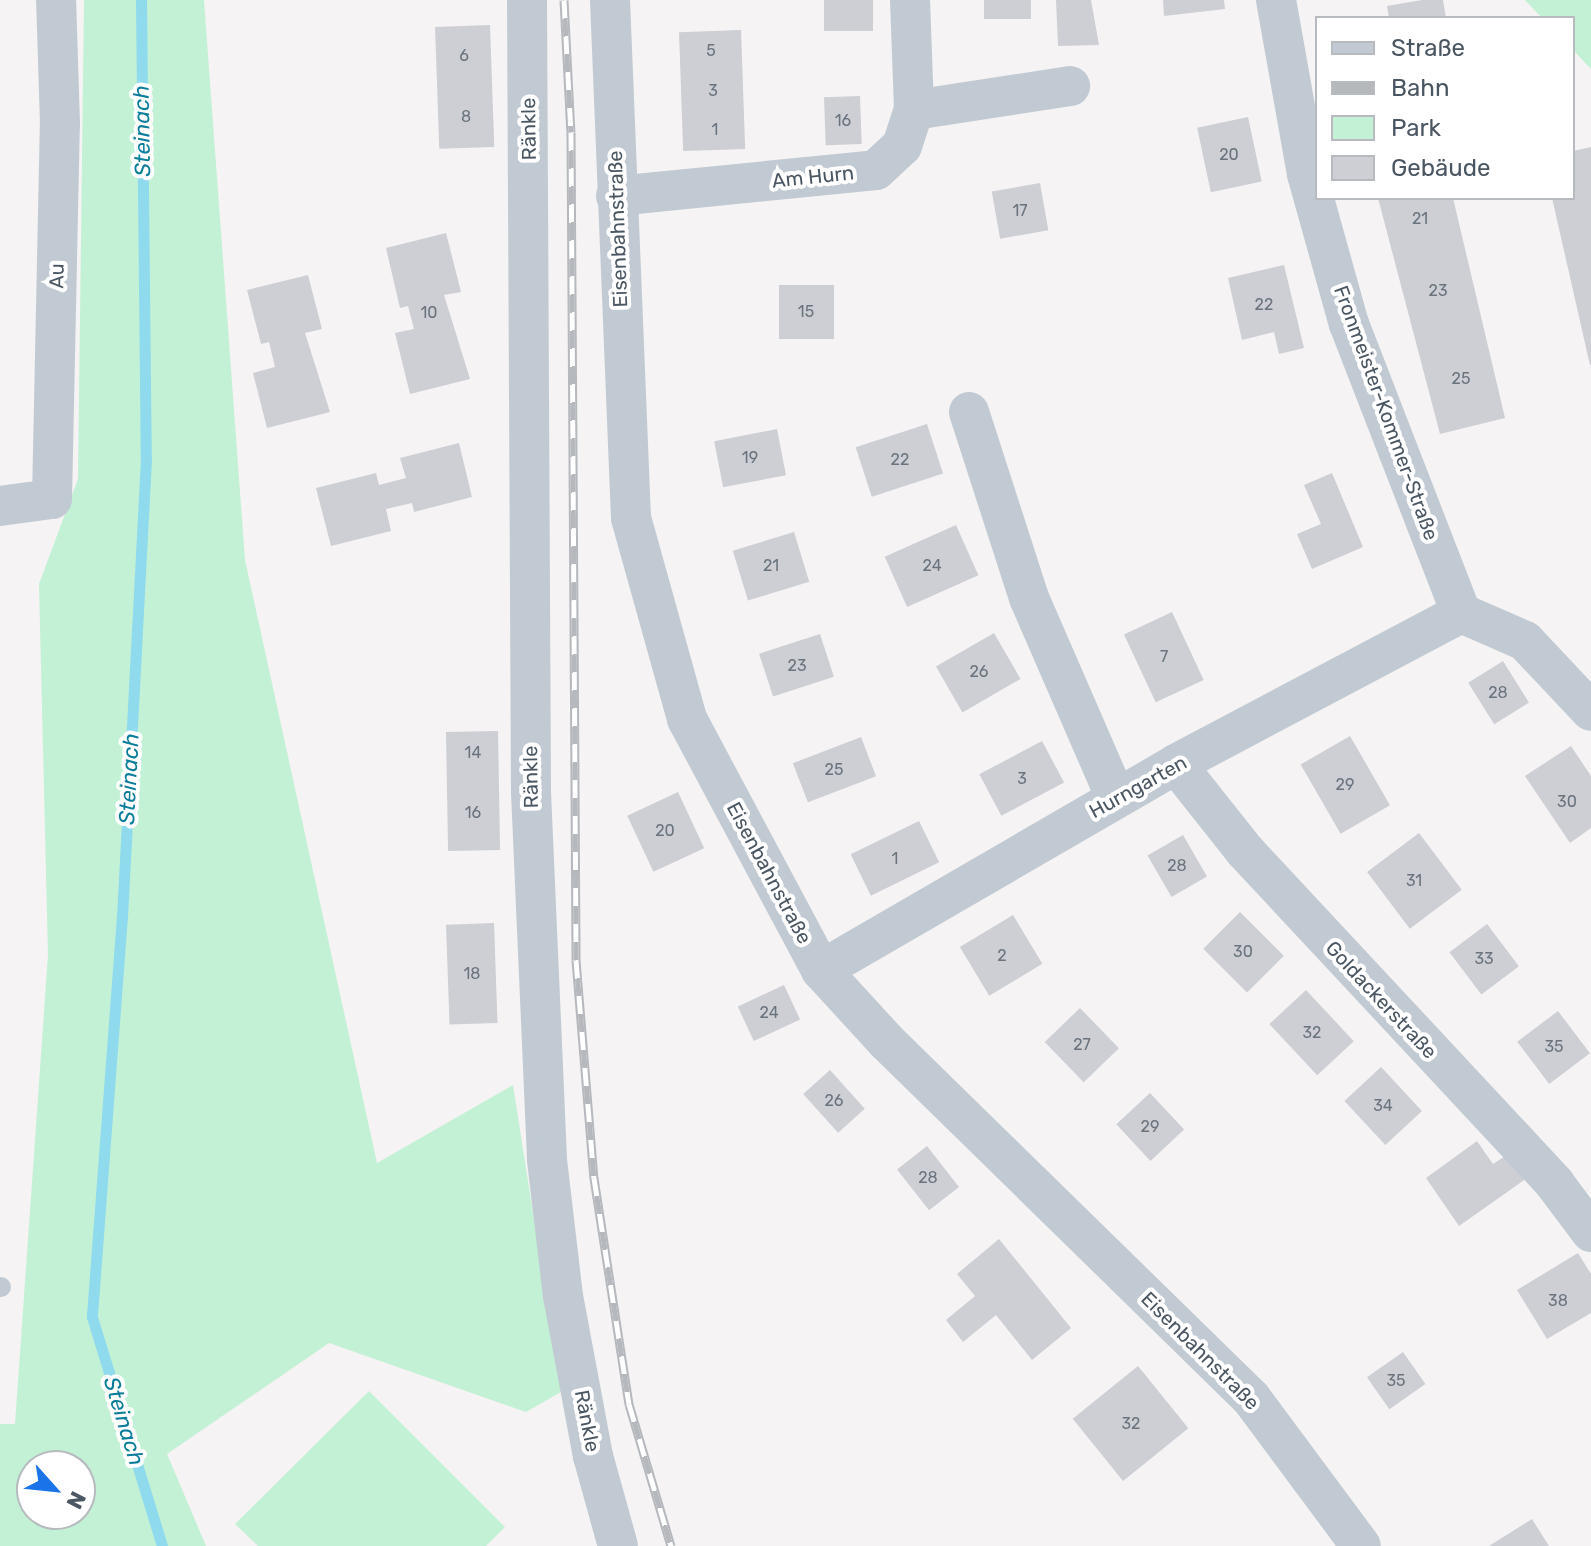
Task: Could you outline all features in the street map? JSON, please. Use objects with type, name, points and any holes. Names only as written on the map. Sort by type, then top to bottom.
[{"type":"street","name":"Au","points":[[0,506],[52,499],[60,124],[56,0]]},
{"type":"street","name":"Ränkle","points":[[527,0],[531,792],[547,1160],[563,1296],[593,1456],[618,1546]]},
{"type":"street","name":"Eisenbahnstraße","points":[[610,0],[631,518],[687,719],[821,970],[886,1041],[1251,1398],[1361,1546]]},
{"type":"street","points":[[910,0],[914,110],[1070,86]]},
{"type":"street","name":"Fronmeister-Kommer-Straße","points":[[1276,0],[1307,174],[1349,324],[1461,613]]},
{"type":"street","name":"Am Hurn","points":[[616,196],[876,170],[902,146],[914,110]]},
{"type":"street","points":[[969,412],[1029,598],[1116,798]]},
{"type":"street","points":[[1461,613],[1525,641],[1591,711]]},
{"type":"street","name":"Hurngarten","points":[[821,970],[1176,764],[1461,613]]},
{"type":"street","name":"Goldackerstraße","points":[[1176,764],[1245,851],[1555,1184],[1591,1232]]},
{"type":"green space","points":[[84,0],[204,0],[245,560],[377,1163],[513,1085],[561,1392],[526,1412],[329,1343],[167,1454],[206,1546],[0,1546],[0,1424],[15,1424],[48,955],[39,584],[78,479]]},
{"type":"green space","points":[[1525,0],[1591,0],[1591,69],[1575,52],[1575,16],[1540,16]]},
{"type":"green space","points":[[369,1391],[505,1527],[486,1546],[258,1546],[235,1524]]},
{"type":"building","points":[[824,0],[873,0],[873,31],[824,31]]},
{"type":"building","points":[[984,0],[1031,0],[1031,19],[984,19]]},
{"type":"building","points":[[1056,0],[1091,0],[1099,45],[1058,46]]},
{"type":"building","points":[[1163,0],[1224,0],[1225,9],[1164,16]]},
{"type":"building","points":[[1443,0],[1446,16],[1389,16],[1387,6]]},
{"type":"building","points":[[490,25],[494,147],[439,149],[435,27]]},
{"type":"building","points":[[741,30],[745,149],[683,151],[679,32]]},
{"type":"building","points":[[860,96],[862,144],[826,145],[824,97]]},
{"type":"building","points":[[1248,117],[1262,182],[1211,192],[1197,128]]},
{"type":"building","points":[[1591,147],[1591,365],[1552,200],[1575,200],[1575,151]]},
{"type":"building","points":[[1040,183],[1048,230],[1000,239],[992,192]]},
{"type":"building","points":[[1379,200],[1453,200],[1505,418],[1440,434]]},
{"type":"building","points":[[446,233],[461,292],[444,295],[470,379],[410,394],[395,333],[414,329],[408,306],[400,308],[386,248]]},
{"type":"building","points":[[1284,265],[1304,348],[1279,354],[1274,332],[1242,340],[1228,278]]},
{"type":"building","points":[[308,275],[322,329],[305,333],[330,412],[267,428],[253,373],[275,367],[269,342],[261,344],[247,290]]},
{"type":"building","points":[[779,285],[834,285],[834,339],[779,339]]},
{"type":"building","points":[[927,424],[943,473],[872,497],[856,447]]},
{"type":"building","points":[[777,429],[786,475],[723,487],[714,441]]},
{"type":"building","points":[[459,443],[472,497],[414,512],[412,503],[386,509],[391,531],[331,546],[316,488],[376,473],[379,485],[406,478],[400,458]]},
{"type":"building","points":[[1332,473],[1363,547],[1312,569],[1297,534],[1321,524],[1304,485]]},
{"type":"building","points":[[956,525],[978,575],[907,607],[885,557]]},
{"type":"building","points":[[794,532],[809,582],[748,600],[733,551]]},
{"type":"building","points":[[1172,612],[1204,680],[1156,702],[1124,634]]},
{"type":"building","points":[[994,633],[1021,679],[962,712],[936,666]]},
{"type":"building","points":[[820,634],[834,677],[773,697],[759,654]]},
{"type":"building","points":[[1503,661],[1529,703],[1494,724],[1468,683]]},
{"type":"building","points":[[498,731],[500,850],[448,851],[446,732]]},
{"type":"building","points":[[1350,736],[1390,805],[1341,834],[1301,765]]},
{"type":"building","points":[[861,737],[876,776],[808,802],[793,763]]},
{"type":"building","points":[[1042,741],[1064,782],[1001,816],[979,774]]},
{"type":"building","points":[[1571,746],[1591,776],[1591,828],[1570,843],[1525,776]]},
{"type":"building","points":[[678,792],[704,848],[653,872],[627,816]]},
{"type":"building","points":[[919,821],[939,862],[871,896],[851,854]]},
{"type":"building","points":[[1419,833],[1462,890],[1410,929],[1367,872]]},
{"type":"building","points":[[1183,835],[1207,877],[1171,897],[1147,856]]},
{"type":"building","points":[[1240,912],[1284,956],[1247,993],[1203,949]]},
{"type":"building","points":[[1013,915],[1042,964],[989,996],[960,947]]},
{"type":"building","points":[[494,923],[497,1023],[450,1025],[446,925]]},
{"type":"building","points":[[1487,924],[1519,966],[1481,995],[1449,952]]},
{"type":"building","points":[[784,985],[800,1019],[754,1041],[738,1007]]},
{"type":"building","points":[[1306,990],[1354,1041],[1317,1075],[1269,1024]]},
{"type":"building","points":[[1080,1008],[1119,1048],[1084,1082],[1045,1042]]},
{"type":"building","points":[[1558,1011],[1590,1053],[1549,1084],[1517,1042]]},
{"type":"building","points":[[1381,1067],[1422,1111],[1385,1145],[1344,1101]]},
{"type":"building","points":[[830,1070],[865,1109],[838,1133],[803,1094]]},
{"type":"building","points":[[1150,1093],[1184,1130],[1150,1161],[1116,1124]]},
{"type":"building","points":[[1477,1141],[1493,1164],[1510,1153],[1527,1178],[1459,1226],[1426,1178]]},
{"type":"building","points":[[927,1146],[959,1187],[929,1210],[897,1169]]},
{"type":"building","points":[[999,1239],[1071,1328],[1032,1360],[996,1315],[963,1342],[946,1320],[975,1296],[957,1274]]},
{"type":"building","points":[[1578,1253],[1591,1274],[1591,1313],[1547,1339],[1517,1290]]},
{"type":"building","points":[[1403,1352],[1425,1384],[1389,1409],[1367,1377]]},
{"type":"building","points":[[1138,1366],[1188,1428],[1123,1481],[1073,1419]]},
{"type":"building","points":[[1532,1519],[1549,1546],[1489,1546]]},
{"type":"waterway","name":"Steinach","points":[[141,0],[146,459],[122,916],[92,1317],[162,1546]]},
{"type":"railway","points":[[564,0],[571,132],[576,960],[594,1178],[629,1404],[671,1546]]}]
